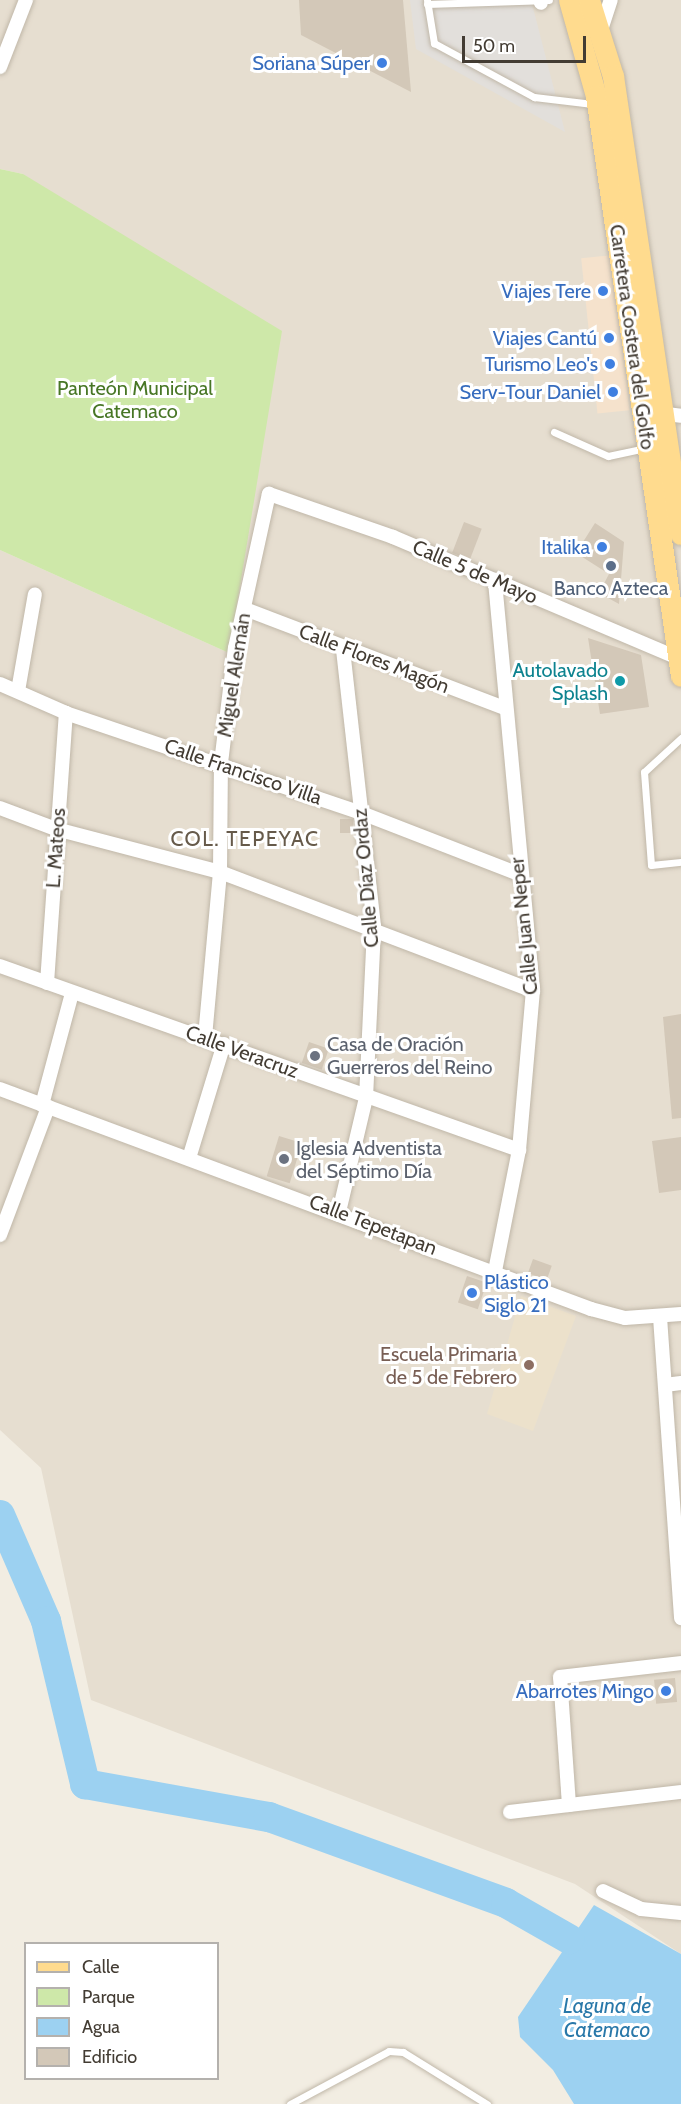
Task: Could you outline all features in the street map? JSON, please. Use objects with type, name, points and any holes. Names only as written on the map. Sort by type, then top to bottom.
[{"type":"main road","name":"Carretera Costera del Golfo","points":[[569,0],[597,104],[663,415],[649,447],[680,667]]},
{"type":"main road","name":"Carretera Costera del Golfo","points":[[589,0],[616,98],[681,534]]},
{"type":"street","points":[[0,68],[26,0]]},
{"type":"street","points":[[600,35],[611,0]]},
{"type":"street","name":"Calle 5 de Mayo","points":[[269,494],[393,537],[495,580],[680,667]]},
{"type":"street","name":"Miguel Alemán","points":[[205,1037],[220,872],[221,763],[245,609],[269,494]]},
{"type":"street","name":"Calle Juan Neper","points":[[495,580],[519,874],[533,991],[519,1150],[495,1270]]},
{"type":"street","points":[[18,691],[35,594]]},
{"type":"street","name":"Calle Flores Magón","points":[[245,609],[343,649],[504,708]]},
{"type":"street","name":"Calle Díaz Ordaz","points":[[339,1212],[366,1098],[374,926],[343,649]]},
{"type":"street","name":"Calle Francisco Villa","points":[[0,684],[66,713],[221,763],[360,812],[519,874]]},
{"type":"street","name":"L. Mateos","points":[[47,982],[56,829],[66,713]]},
{"type":"street","points":[[0,808],[56,829],[220,872],[374,926],[533,991]]},
{"type":"street","name":"Calle Veracruz","points":[[0,966],[72,993],[205,1037],[366,1098],[519,1150]]},
{"type":"street","points":[[0,1235],[45,1106],[72,993]]},
{"type":"street","points":[[190,1155],[224,1044]]},
{"type":"street","name":"Calle Tepetapan","points":[[0,1089],[190,1155],[495,1270],[591,1309],[626,1318],[681,1314]]},
{"type":"street","points":[[660,1317],[675,1503],[681,1618]]},
{"type":"street","points":[[665,1385],[681,1383]]},
{"type":"street","points":[[569,1805],[560,1677],[681,1663]]},
{"type":"street","points":[[510,1812],[681,1792]]},
{"type":"street","points":[[603,1891],[641,1909],[681,1913]]},
{"type":"lane","points":[[543,1],[427,2],[434,43],[534,97],[597,104]]},
{"type":"lane","points":[[554,432],[608,456],[649,447]]},
{"type":"lane","points":[[681,738],[644,772],[651,866],[681,862]]},
{"type":"lane","points":[[290,2104],[381,2053],[396,2051],[488,2104]]},
{"type":"shaded area","points":[[0,0],[681,0],[681,1954],[575,1884],[91,1700],[41,1468],[0,1430],[0,550],[229,653],[23,174],[0,169]]},
{"type":"shaded area","points":[[410,0],[531,0],[565,132],[416,49]]},
{"type":"shaded area","points":[[613,255],[629,410],[597,413],[581,258]]},
{"type":"shaded area","name":"Escuela Primaria de 5 de Febrero","points":[[521,1296],[576,1316],[533,1431],[487,1414]]},
{"type":"green space","name":"Panteón Municipal Catemaco","points":[[0,169],[23,174],[282,331],[229,653],[0,550]]},
{"type":"water","name":"Laguna de Catemaco","points":[[594,1905],[681,1954],[681,2104],[574,2104],[553,2070],[520,2037],[518,2017]]},
{"type":"building","name":"Soriana Súper","points":[[299,0],[403,0],[411,92],[301,35]]},
{"type":"building","points":[[464,522],[482,529],[470,560],[452,553]]},
{"type":"building","name":"Italika","points":[[595,523],[624,542],[619,604],[599,593],[609,574],[576,553]]},
{"type":"building","name":"Autolavado Splash","points":[[588,638],[641,655],[649,707],[600,714]]},
{"type":"building","points":[[340,819],[353,819],[353,833],[340,833]]},
{"type":"building","points":[[681,1014],[681,1118],[672,1119],[663,1017]]},
{"type":"building","name":"Casa de Oración Guerreros del Reino","points":[[309,1042],[329,1049],[322,1070],[302,1063]]},
{"type":"building","name":"Iglesia Adventista del Séptimo Día","points":[[279,1136],[302,1143],[290,1183],[267,1176]]},
{"type":"building","points":[[681,1137],[681,1190],[659,1193],[652,1141]]},
{"type":"building","points":[[533,1259],[552,1266],[547,1280],[528,1273]]},
{"type":"building","name":"Plástico Siglo 21","points":[[467,1276],[487,1283],[478,1309],[458,1302]]},
{"type":"building","name":"Abarrotes Mingo","points":[[675,1678],[677,1702],[656,1704],[654,1680]]},
{"type":"waterway","points":[[0,1515],[46,1621],[85,1784],[269,1817],[506,1903],[569,1939]]},
{"type":"place","name":"Soriana Súper","points":[[382,63]]},
{"type":"place","name":"Viajes Tere","points":[[603,291]]},
{"type":"place","name":"Viajes Cantú","points":[[609,338]]},
{"type":"place","name":"Turismo Leo's","points":[[610,364]]},
{"type":"place","name":"Serv-Tour Daniel","points":[[613,392]]},
{"type":"place","name":"Italika","points":[[602,547]]},
{"type":"place","name":"Banco Azteca","points":[[611,566]]},
{"type":"place","name":"Autolavado Splash","points":[[620,681]]},
{"type":"place","name":"Casa de Oración Guerreros del Reino","points":[[315,1056]]},
{"type":"place","name":"Iglesia Adventista del Séptimo Día","points":[[284,1159]]},
{"type":"place","name":"Plástico Siglo 21","points":[[472,1293]]},
{"type":"place","name":"Escuela Primaria de 5 de Febrero","points":[[529,1365]]},
{"type":"place","name":"Abarrotes Mingo","points":[[666,1691]]},
{"type":"district","name":"COL. TEPEYAC","points":[[245,839]]}]
